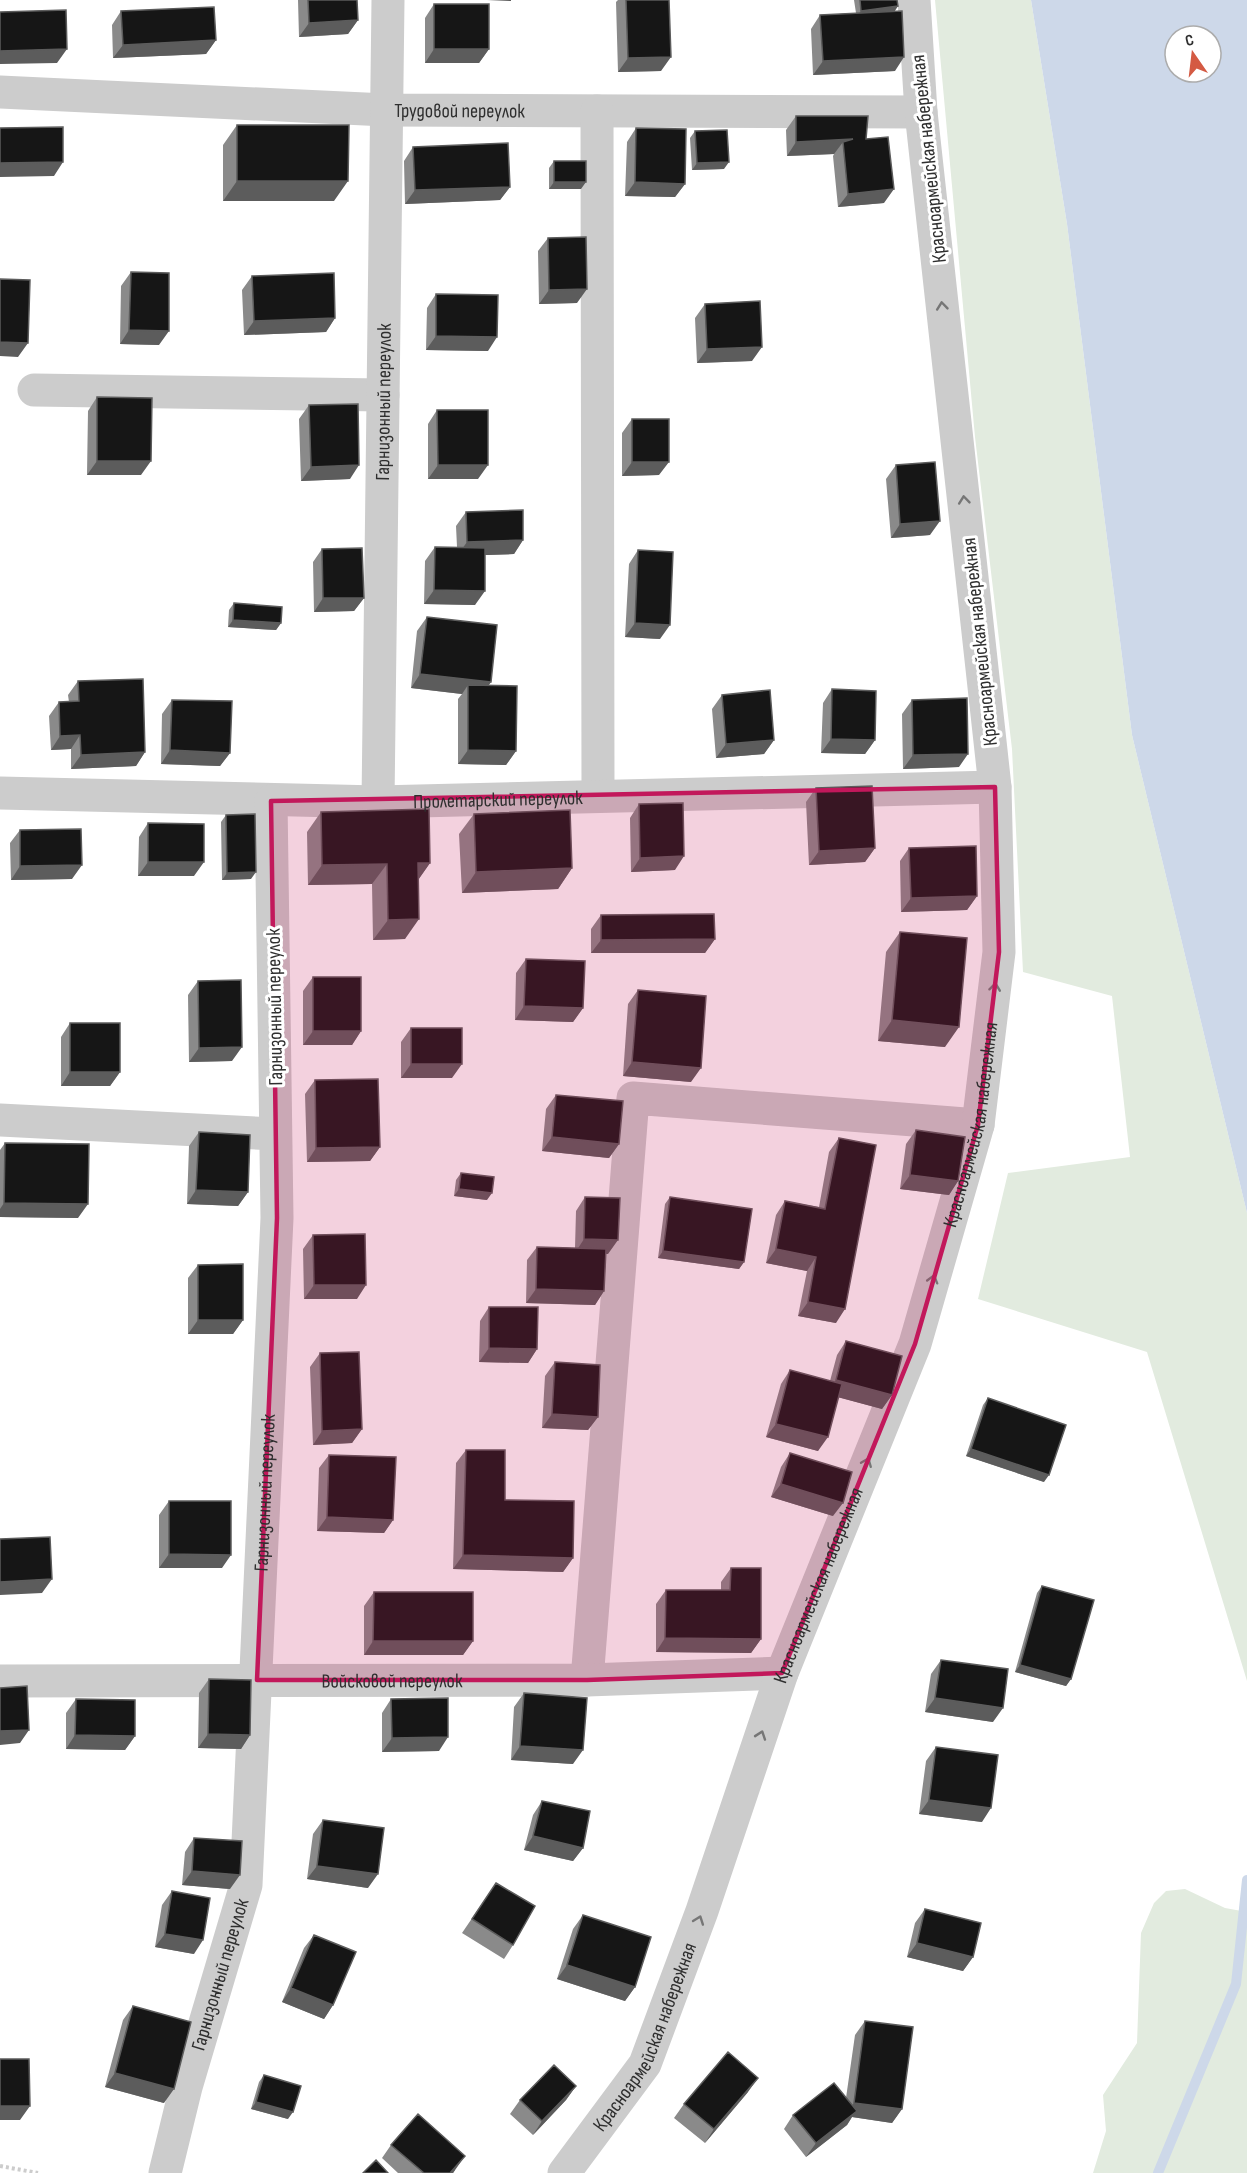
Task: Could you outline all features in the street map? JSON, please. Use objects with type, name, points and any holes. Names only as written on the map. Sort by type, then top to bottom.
[{"type":"street","name":"Гарнизонный переулок","points":[[378,802],[388,0]]},
{"type":"street","name":"Красноармейская набережная","points":[[564,2173],[645,2064],[702,1911],[782,1672],[915,1344],[978,1125],[999,952],[995,787],[921,112],[914,0]]},
{"type":"street","name":"Трудовой переулок","points":[[0,92],[386,110],[921,112]]},
{"type":"street","points":[[597,111],[598,796]]},
{"type":"street","points":[[34,390],[383,395]]},
{"type":"street","name":"Пролетарский переулок","points":[[0,793],[378,802],[995,787]]},
{"type":"street","name":"Гарнизонный переулок","points":[[165,2173],[186,2087],[246,1885],[277,1218],[271,801]]},
{"type":"street","points":[[586,1680],[633,1098],[978,1125]]},
{"type":"street","points":[[0,1120],[275,1134]]},
{"type":"street","name":"Войсковой переулок","points":[[0,1681],[586,1680],[782,1672]]},
{"type":"path","points":[[0,2166],[38,2173]]},
{"type":"highlighted area","points":[[995,787],[999,952],[978,1125],[915,1344],[782,1673],[587,1680],[257,1680],[277,1218],[271,801]]},
{"type":"shaded area","points":[[935,0],[1031,0],[1067,224],[1132,735],[1247,1213],[1247,1681],[1147,1352],[978,1299],[1008,1173],[1130,1157],[1112,996],[1023,972],[1012,749],[975,437]]},
{"type":"shaded area","points":[[1185,1889],[1225,1908],[1247,1912],[1247,2173],[1093,2173],[1106,2131],[1103,2095],[1137,2043],[1141,1933],[1154,1903],[1166,1891]]},
{"type":"water","points":[[1031,0],[1247,0],[1247,1213],[1132,735],[1067,224]]},
{"type":"building","points":[[308,0],[357,0],[358,20],[309,23]]},
{"type":"building","points":[[626,0],[669,0],[671,57],[628,58]]},
{"type":"building","points":[[860,0],[897,0],[898,6],[861,11]]},
{"type":"building","points":[[434,4],[489,4],[489,49],[434,49]]},
{"type":"building","points":[[214,7],[216,40],[123,45],[121,11]]},
{"type":"building","points":[[66,10],[67,49],[0,51],[0,12]]},
{"type":"building","points":[[902,11],[904,57],[823,61],[820,15]]},
{"type":"building","points":[[796,116],[868,116],[866,139],[888,137],[894,189],[848,194],[843,142],[853,139],[796,142]]},
{"type":"building","points":[[237,125],[349,125],[348,181],[237,181]]},
{"type":"building","points":[[63,127],[63,162],[0,163],[0,128]]},
{"type":"building","points":[[636,128],[686,129],[685,184],[635,182]]},
{"type":"building","points":[[727,130],[729,162],[697,163],[695,131]]},
{"type":"building","points":[[508,143],[510,187],[415,190],[413,147]]},
{"type":"building","points":[[554,161],[586,161],[586,182],[554,182]]},
{"type":"building","points":[[586,237],[587,289],[549,290],[548,238]]},
{"type":"building","points":[[131,272],[169,273],[169,331],[129,330]]},
{"type":"building","points":[[334,273],[335,318],[254,321],[252,276]]},
{"type":"building","points":[[0,279],[30,280],[28,343],[0,342]]},
{"type":"building","points":[[436,294],[498,295],[497,337],[436,336]]},
{"type":"building","points":[[760,301],[762,347],[707,349],[705,304]]},
{"type":"building","points":[[97,397],[152,398],[151,461],[97,461]]},
{"type":"building","points":[[358,404],[359,465],[311,467],[309,405]]},
{"type":"building","points":[[437,410],[488,410],[488,465],[438,465]]},
{"type":"building","points":[[632,419],[669,419],[669,462],[632,462]]},
{"type":"building","points":[[935,462],[940,521],[900,524],[896,465]]},
{"type":"building","points":[[523,510],[523,540],[467,542],[466,512]]},
{"type":"building","points":[[435,547],[485,548],[485,591],[434,590]]},
{"type":"building","points":[[362,548],[364,598],[323,598],[322,549]]},
{"type":"building","points":[[638,550],[673,552],[670,625],[635,623]]},
{"type":"building","points":[[234,603],[282,607],[281,623],[233,620]]},
{"type":"building","points":[[427,617],[497,625],[491,682],[420,674]]},
{"type":"building","points":[[143,679],[145,752],[81,755],[80,735],[60,736],[59,702],[79,701],[78,681]]},
{"type":"building","points":[[468,685],[517,686],[516,751],[468,750]]},
{"type":"building","points":[[832,689],[876,691],[875,740],[831,739]]},
{"type":"building","points":[[770,690],[774,740],[726,744],[722,695]]},
{"type":"building","points":[[967,698],[968,754],[913,755],[912,700]]},
{"type":"building","points":[[172,700],[232,701],[230,753],[170,750]]},
{"type":"building","points":[[872,786],[875,848],[819,851],[816,788]]},
{"type":"building","points":[[683,803],[684,856],[640,858],[639,804]]},
{"type":"building","points":[[429,809],[430,863],[418,863],[419,919],[388,920],[387,864],[322,865],[321,812]]},
{"type":"building","points":[[570,810],[572,868],[476,872],[474,814]]},
{"type":"building","points":[[255,814],[256,872],[227,873],[226,815]]},
{"type":"building","points":[[148,823],[204,824],[204,862],[148,862]]},
{"type":"building","points":[[81,829],[82,865],[20,866],[20,830]]},
{"type":"building","points":[[976,846],[977,896],[911,898],[909,848]]},
{"type":"building","points":[[714,914],[715,939],[601,940],[601,915]]},
{"type":"building","points":[[900,932],[967,938],[959,1027],[892,1020]]},
{"type":"building","points":[[526,959],[585,961],[583,1008],[524,1006]]},
{"type":"building","points":[[313,977],[361,977],[361,1031],[313,1031]]},
{"type":"building","points":[[241,980],[242,1047],[199,1048],[198,981]]},
{"type":"building","points":[[638,990],[706,996],[701,1068],[632,1062]]},
{"type":"building","points":[[70,1023],[120,1023],[120,1072],[70,1072]]},
{"type":"building","points":[[411,1028],[462,1028],[462,1064],[411,1064]]},
{"type":"building","points":[[378,1079],[380,1147],[316,1148],[315,1080]]},
{"type":"building","points":[[556,1095],[623,1101],[619,1144],[552,1137]]},
{"type":"building","points":[[916,1130],[965,1137],[958,1181],[910,1175]]},
{"type":"building","points":[[199,1132],[250,1135],[248,1192],[196,1190]]},
{"type":"building","points":[[839,1138],[876,1145],[845,1309],[808,1302],[816,1257],[776,1249],[785,1201],[825,1209]]},
{"type":"building","points":[[5,1143],[89,1144],[88,1204],[4,1203]]},
{"type":"building","points":[[461,1173],[494,1177],[492,1193],[459,1189]]},
{"type":"building","points":[[585,1197],[620,1198],[618,1240],[584,1239]]},
{"type":"building","points":[[670,1197],[752,1209],[744,1262],[663,1251]]},
{"type":"building","points":[[365,1234],[366,1285],[314,1285],[313,1235]]},
{"type":"building","points":[[537,1247],[606,1249],[604,1291],[536,1289]]},
{"type":"building","points":[[243,1264],[243,1320],[198,1320],[198,1265]]},
{"type":"building","points":[[489,1307],[538,1307],[537,1349],[489,1348]]},
{"type":"building","points":[[846,1341],[902,1356],[892,1395],[836,1380]]},
{"type":"building","points":[[359,1352],[362,1429],[322,1431],[320,1353]]},
{"type":"building","points":[[555,1362],[600,1365],[598,1417],[552,1414]]},
{"type":"building","points":[[790,1370],[842,1384],[828,1437],[776,1424]]},
{"type":"building","points":[[988,1398],[1066,1425],[1049,1475],[971,1449]]},
{"type":"building","points":[[466,1450],[505,1450],[505,1500],[574,1501],[573,1558],[463,1555]]},
{"type":"building","points":[[790,1453],[852,1472],[843,1503],[781,1484]]},
{"type":"building","points":[[329,1455],[396,1457],[393,1520],[327,1517]]},
{"type":"building","points":[[169,1501],[231,1501],[231,1555],[169,1554]]},
{"type":"building","points":[[50,1537],[52,1579],[0,1582],[0,1539]]},
{"type":"building","points":[[731,1568],[761,1568],[761,1639],[665,1638],[666,1590],[730,1590]]},
{"type":"building","points":[[1042,1586],[1094,1600],[1071,1679],[1020,1665]]},
{"type":"building","points":[[374,1592],[473,1592],[473,1641],[373,1641]]},
{"type":"building","points":[[941,1660],[1008,1669],[1003,1708],[935,1698]]},
{"type":"building","points":[[209,1679],[251,1680],[250,1735],[208,1734]]},
{"type":"building","points":[[27,1686],[29,1730],[0,1731],[0,1688]]},
{"type":"building","points":[[524,1693],[587,1698],[583,1750],[520,1746]]},
{"type":"building","points":[[448,1698],[448,1737],[392,1738],[391,1699]]},
{"type":"building","points":[[76,1699],[135,1700],[135,1736],[75,1735]]},
{"type":"building","points":[[936,1747],[998,1755],[991,1808],[929,1800]]},
{"type":"building","points":[[542,1801],[590,1811],[583,1848],[533,1836]]},
{"type":"building","points":[[323,1820],[384,1828],[378,1874],[317,1866]]},
{"type":"building","points":[[194,1838],[242,1841],[240,1875],[192,1871]]},
{"type":"building","points":[[496,1883],[535,1906],[513,1945],[472,1919]]},
{"type":"building","points":[[172,1891],[210,1898],[203,1940],[165,1934]]},
{"type":"building","points":[[925,1909],[981,1923],[973,1957],[917,1943]]},
{"type":"building","points":[[583,1915],[651,1937],[635,1987],[567,1965]]},
{"type":"building","points":[[314,1935],[356,1952],[333,2005],[291,1988]]},
{"type":"building","points":[[133,2006],[191,2022],[174,2089],[115,2073]]},
{"type":"building","points":[[865,2021],[913,2027],[902,2109],[854,2103]]},
{"type":"building","points":[[728,2052],[758,2078],[714,2129],[684,2104]]},
{"type":"building","points":[[0,2059],[29,2059],[30,2106],[0,2106]]},
{"type":"building","points":[[554,2065],[576,2086],[542,2121],[520,2100]]},
{"type":"building","points":[[264,2075],[301,2086],[293,2112],[256,2102]]},
{"type":"building","points":[[834,2083],[857,2111],[816,2143],[793,2115]]},
{"type":"building","points":[[418,2114],[465,2156],[450,2173],[424,2173],[391,2145]]},
{"type":"building","points":[[376,2160],[388,2173],[363,2173]]},
{"type":"waterway","points":[[1158,2173],[1236,1984],[1247,1880]]}]
